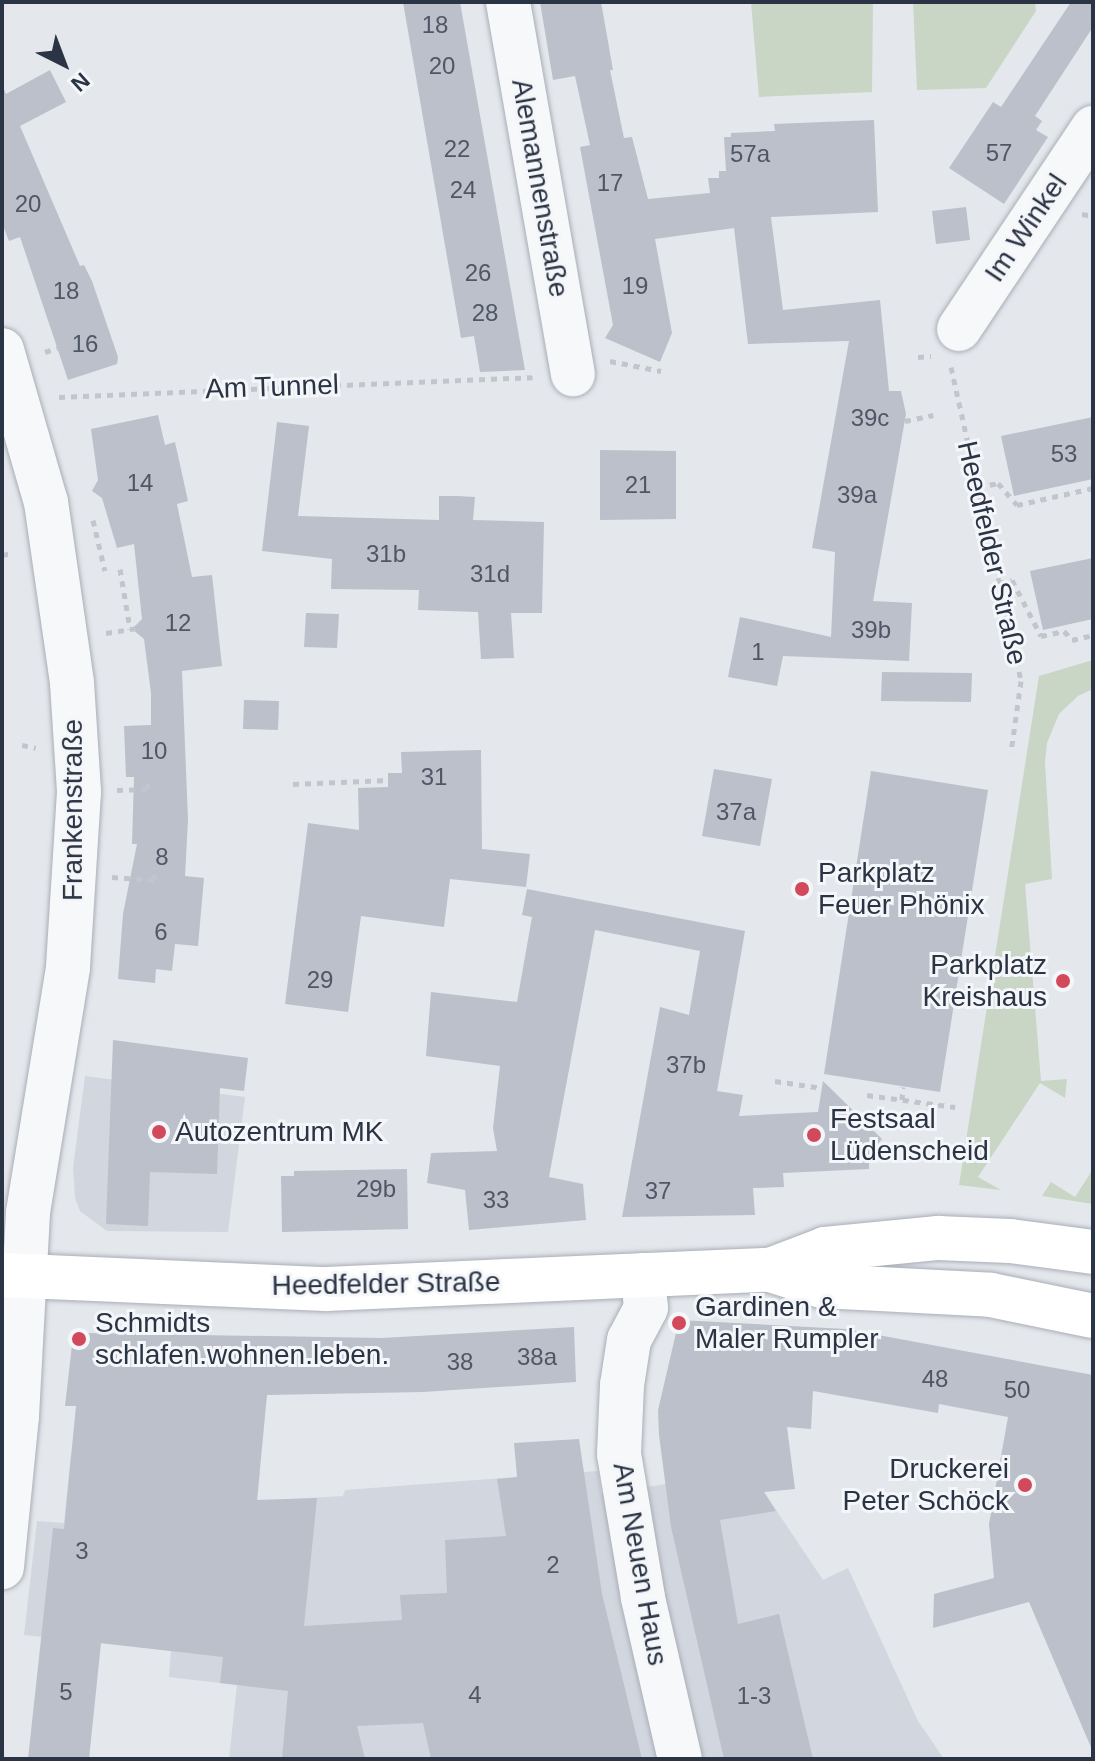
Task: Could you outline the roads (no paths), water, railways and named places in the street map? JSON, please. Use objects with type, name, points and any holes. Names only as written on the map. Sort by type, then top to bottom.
[{"type":"main road","name":"Heedfelder Straße","points":[[13,1275],[326,1289],[770,1270],[825,1249],[938,1238],[1010,1241],[1093,1252]]},
{"type":"main road","name":"Heedfelder Straße","points":[[770,1270],[822,1286],[991,1295],[1093,1316]]},
{"type":"street","name":"Alemannenstraße","points":[[508,2],[573,374]]},
{"type":"street","name":"Im Winkel","points":[[954,342],[1093,128]]},
{"type":"street","name":"Frankenstraße","points":[[2,350],[46,502],[60,581],[79,792],[68,968],[13,1275],[17,1416],[2,1567]]},
{"type":"street","name":"Am Neuen Haus","points":[[643,1275],[646,1308],[629,1340],[622,1385],[619,1454],[643,1598],[680,1759]]},
{"type":"place","name":"Parkplatz Feuer Phönix","points":[[802,889]]},
{"type":"place","name":"Parkplatz Kreishaus","points":[[1063,981]]},
{"type":"place","name":"Autozentrum MK","points":[[159,1132]]},
{"type":"place","name":"Festsaal Lüdenscheid","points":[[814,1135]]},
{"type":"place","name":"Gardinen & Maler Rumpler","points":[[679,1323]]},
{"type":"place","name":"Schmidts schlafen.wohnen.leben.","points":[[79,1339]]},
{"type":"place","name":"Druckerei Peter Schöck","points":[[1025,1485]]}]
